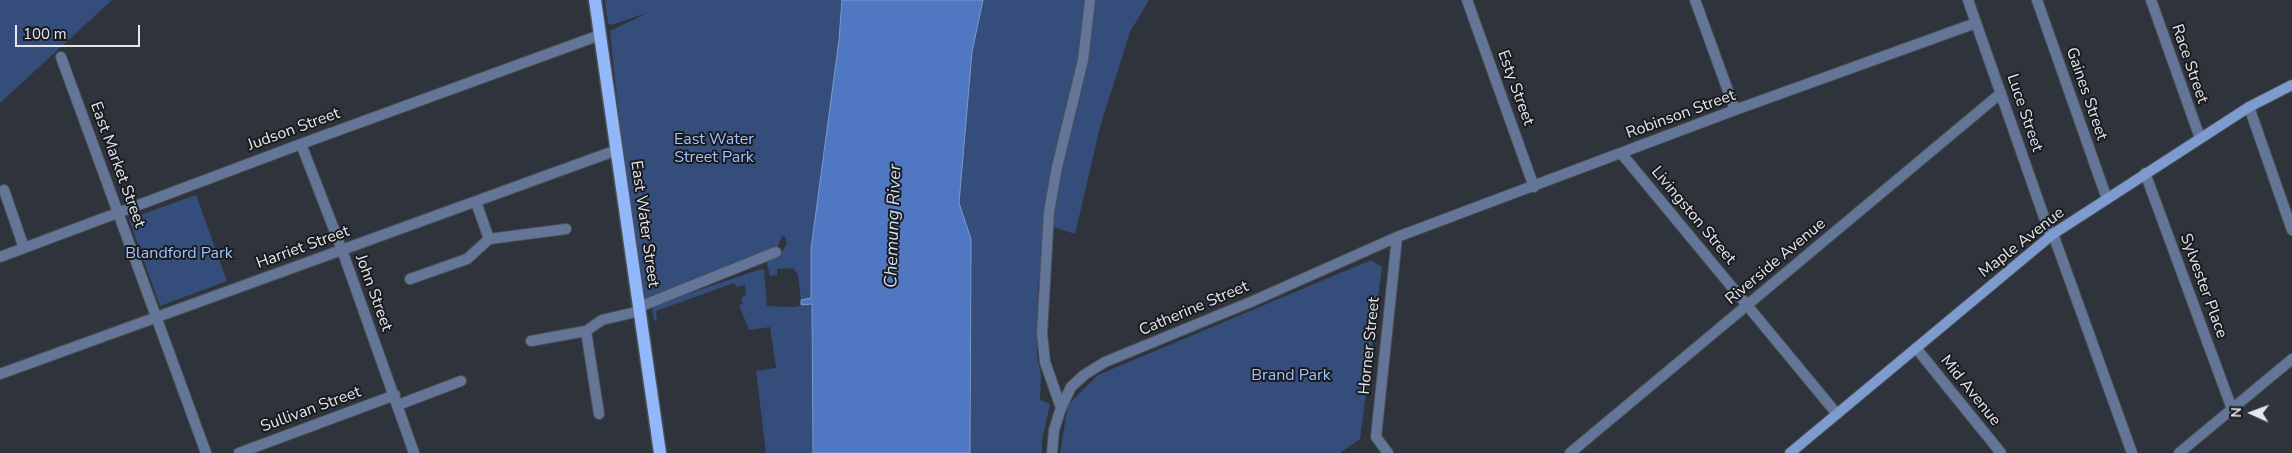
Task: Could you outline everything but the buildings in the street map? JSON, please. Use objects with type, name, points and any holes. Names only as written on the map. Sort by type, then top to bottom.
[{"type":"main road","name":"East Water Street","points":[[595,0],[660,453]]},
{"type":"main road","name":"Maple Avenue","points":[[1790,453],[2052,235],[2248,107],[2292,85]]},
{"type":"street","points":[[1060,408],[1045,362],[1042,333],[1049,212],[1057,167],[1084,60],[1090,0]]},
{"type":"street","name":"Esty Street","points":[[1467,0],[1534,187]]},
{"type":"street","points":[[1695,0],[1735,110]]},
{"type":"street","name":"Luce Street","points":[[1968,0],[2132,453]]},
{"type":"street","name":"Gaines Street","points":[[2037,0],[2107,199]]},
{"type":"street","name":"Race Street","points":[[2151,0],[2200,138]]},
{"type":"street","name":"Robinson Street","points":[[1397,237],[1735,110],[1976,23]]},
{"type":"street","name":"Judson Street","points":[[0,257],[300,144],[600,35]]},
{"type":"street","name":"East Market Street","points":[[61,57],[206,453]]},
{"type":"street","name":"Riverside Avenue","points":[[1570,453],[2001,93]]},
{"type":"street","points":[[2248,107],[2292,230]]},
{"type":"street","name":"John Street","points":[[300,144],[342,250],[414,453]]},
{"type":"street","name":"Harriet Street","points":[[0,374],[617,150]]},
{"type":"street","name":"Livingston Street","points":[[1621,153],[1837,414]]},
{"type":"street","name":"Sylvester Place","points":[[2145,173],[2232,409]]},
{"type":"street","points":[[4,190],[24,248]]},
{"type":"street","points":[[476,202],[489,239]]},
{"type":"street","points":[[410,279],[467,259],[489,239],[566,229]]},
{"type":"street","name":"Catherine Street","points":[[1052,453],[1054,430],[1060,408],[1071,387],[1084,375],[1105,362],[1254,301],[1397,237]]},
{"type":"street","name":"Horner Street","points":[[1388,453],[1376,437],[1397,237]]},
{"type":"street","points":[[531,342],[586,331],[602,320],[639,309],[776,252]]},
{"type":"street","points":[[586,331],[599,414]]},
{"type":"street","name":"Mid Avenue","points":[[1916,348],[1998,452]]},
{"type":"street","points":[[2179,453],[2292,359]]},
{"type":"street","name":"Sullivan Street","points":[[239,453],[396,400],[461,381]]},
{"type":"green space","points":[[0,0],[112,0],[0,103]]},
{"type":"green space","name":"East Water Street Park","points":[[605,0],[842,0],[839,40],[811,249],[811,298],[801,300],[798,275],[793,268],[777,269],[777,275],[770,276],[766,259],[782,252],[787,243],[782,235],[776,252],[639,307],[610,31],[649,12],[612,25],[608,24]]},
{"type":"green space","points":[[983,0],[1149,0],[1130,32],[1100,127],[1075,234],[1045,224],[1038,288],[1037,355],[1041,375],[1040,400],[1050,404],[1042,441],[1042,453],[970,453],[971,239],[959,203],[972,52]]},
{"type":"green space","name":"Blandford Park","points":[[196,195],[227,281],[160,306],[129,219]]},
{"type":"green space","name":"Brand Park","points":[[1371,260],[1382,267],[1360,439],[1340,453],[1060,453],[1068,405],[1098,375]]},
{"type":"green space","points":[[761,269],[764,270],[767,306],[792,307],[812,304],[813,453],[766,453],[756,371],[776,368],[770,327],[749,330],[739,305],[743,304],[741,298],[746,295],[745,285],[737,287],[734,283],[656,311],[657,320],[654,321],[652,306]]},
{"type":"water","name":"Chemung River","points":[[842,0],[983,0],[972,52],[959,203],[971,239],[970,453],[813,453],[812,304],[801,305],[801,300],[811,298],[811,249],[839,40]]}]
